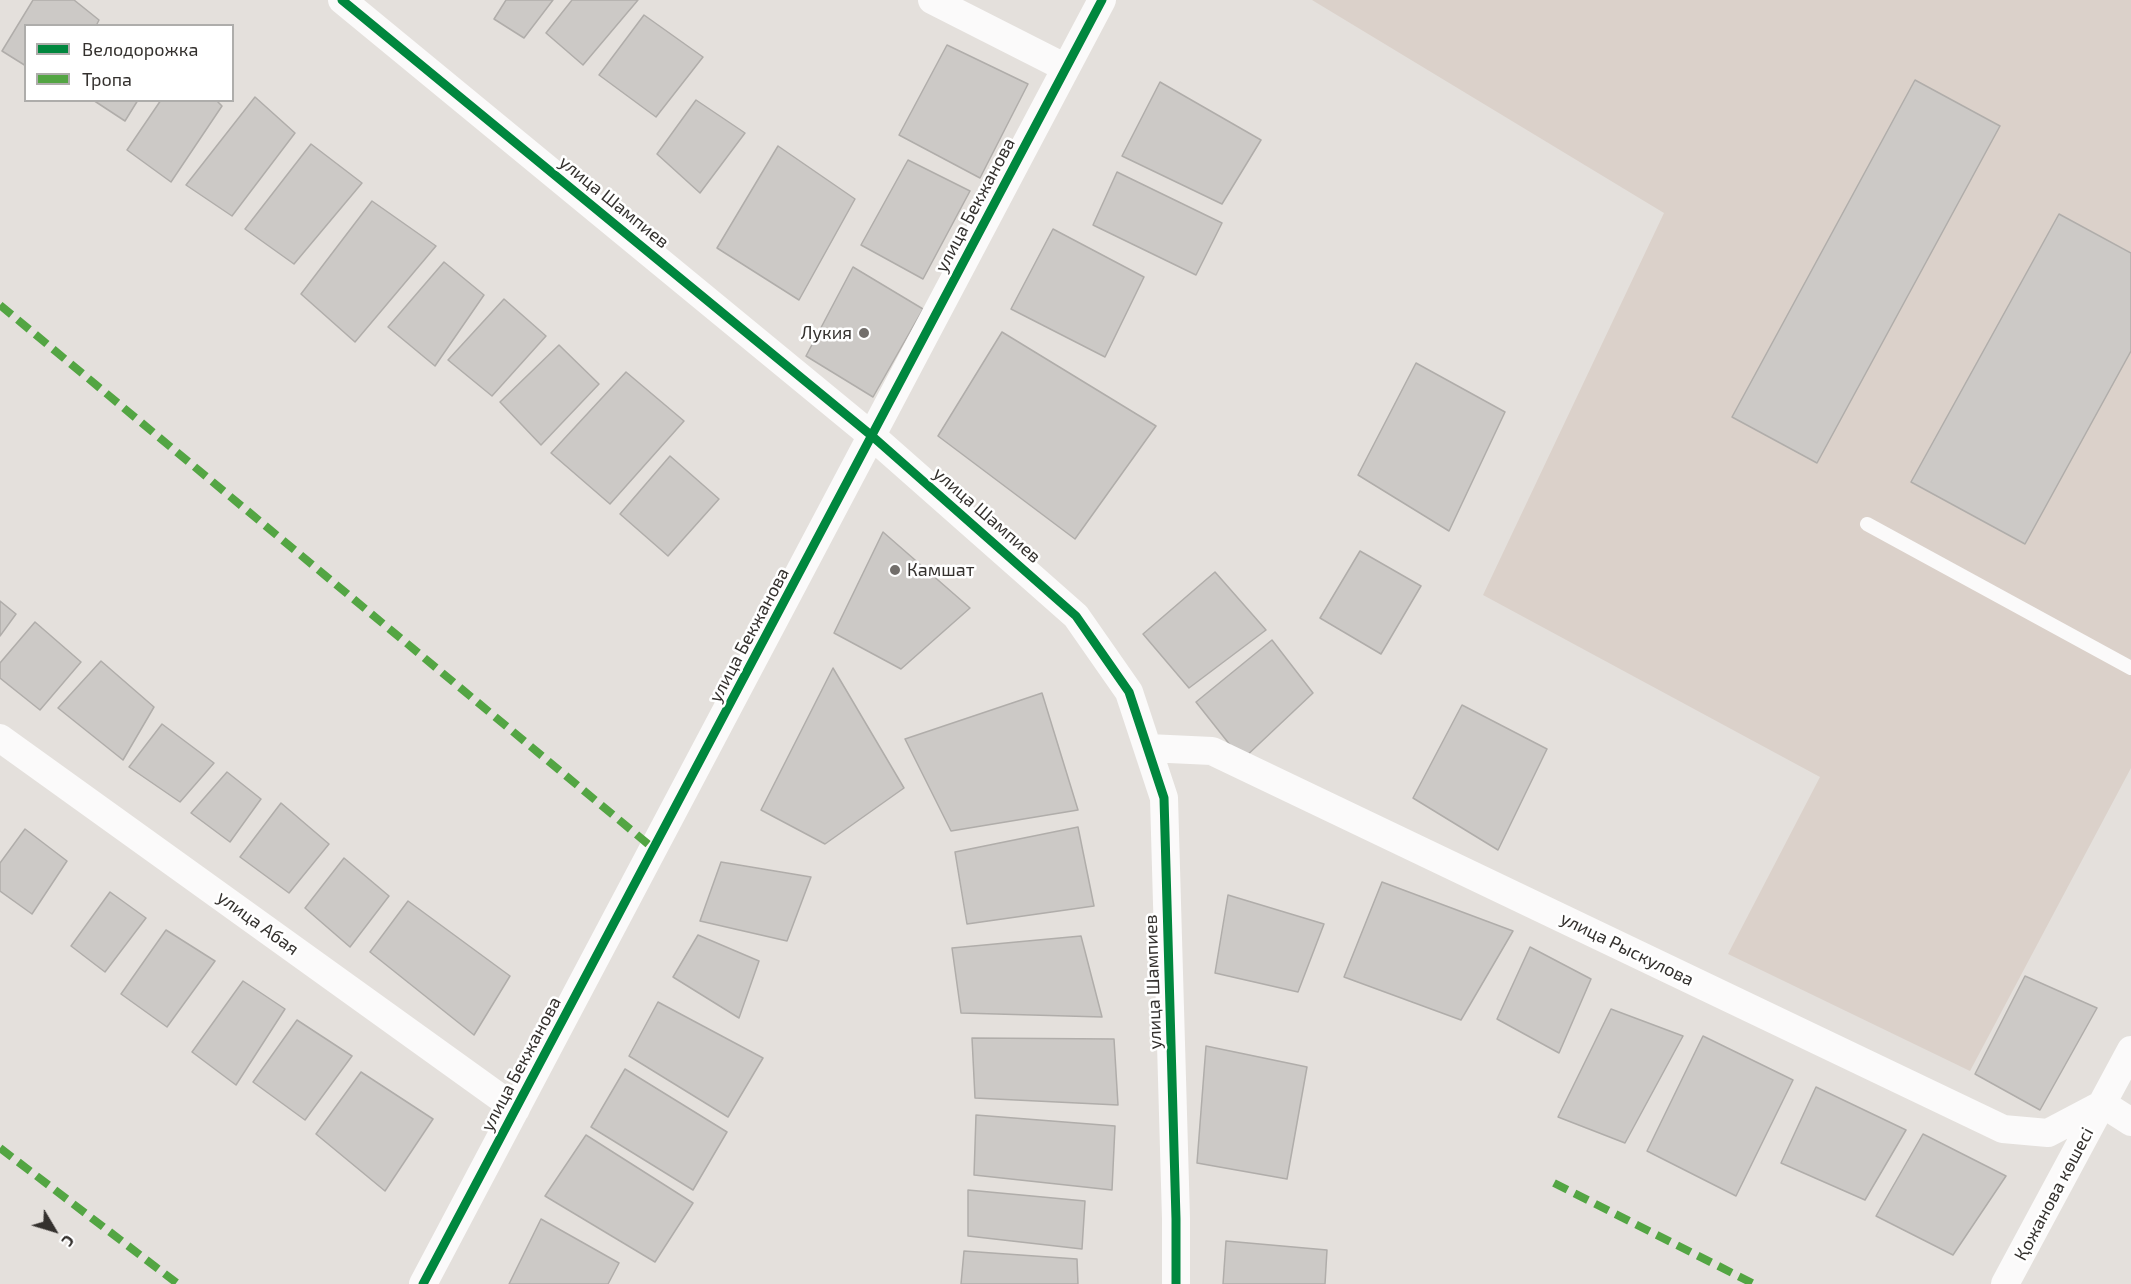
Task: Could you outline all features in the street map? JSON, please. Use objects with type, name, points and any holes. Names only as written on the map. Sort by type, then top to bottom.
[{"type":"street","name":"улица Шампиев","points":[[342,0],[873,436],[1076,616],[1129,692],[1164,798],[1176,1284]]},
{"type":"street","points":[[932,0],[1066,68]]},
{"type":"street","name":"улица Бекжанова","points":[[423,1284],[1102,0]]},
{"type":"street","name":"улица Абая","points":[[0,738],[516,1109]]},
{"type":"street","name":"улица Рыскулова","points":[[1148,748],[1212,750],[2003,1129],[2048,1133],[2103,1104]]},
{"type":"street","name":"Қожанова көшесі","points":[[2005,1284],[2131,1050]]},
{"type":"street","points":[[2103,1104],[2131,1122]]},
{"type":"lane","points":[[1867,524],[2131,668]]},
{"type":"shaded area","points":[[1312,0],[2131,0],[2131,768],[1970,1071],[1728,954],[1820,777],[1483,595],[1664,213]]},
{"type":"building","points":[[33,0],[74,0],[99,20],[97,24],[24,24],[24,65],[2,51]]},
{"type":"building","points":[[506,0],[553,0],[524,38],[494,19]]},
{"type":"building","points":[[572,0],[638,0],[583,65],[546,33]]},
{"type":"building","points":[[644,15],[703,57],[656,117],[599,75]]},
{"type":"building","points":[[947,45],[1028,84],[980,178],[899,135]]},
{"type":"building","points":[[1915,80],[2000,126],[1817,463],[1732,417]]},
{"type":"building","points":[[1160,82],[1261,140],[1222,204],[1122,156]]},
{"type":"building","points":[[255,97],[295,133],[232,216],[186,185]]},
{"type":"building","points":[[696,100],[745,133],[700,193],[657,154]]},
{"type":"building","points":[[96,102],[137,102],[125,121]]},
{"type":"building","points":[[160,102],[218,102],[222,106],[171,182],[127,150]]},
{"type":"building","points":[[311,144],[362,183],[294,264],[245,229]]},
{"type":"building","points":[[778,146],[855,199],[799,300],[717,248]]},
{"type":"building","points":[[908,160],[970,191],[923,279],[861,245]]},
{"type":"building","points":[[1117,172],[1222,223],[1196,275],[1093,225]]},
{"type":"building","points":[[372,201],[436,246],[355,342],[301,294]]},
{"type":"building","points":[[2059,214],[2131,253],[2131,351],[2025,544],[1911,482]]},
{"type":"building","points":[[1053,229],[1144,277],[1105,357],[1011,309]]},
{"type":"building","points":[[444,262],[484,295],[435,366],[388,327]]},
{"type":"building","name":"Лукия","points":[[853,267],[923,309],[873,397],[806,356]]},
{"type":"building","points":[[504,299],[546,336],[492,396],[448,360]]},
{"type":"building","points":[[1002,332],[1156,426],[1075,539],[938,436]]},
{"type":"building","points":[[559,345],[599,384],[541,445],[500,402]]},
{"type":"building","points":[[1416,363],[1505,412],[1449,531],[1358,475]]},
{"type":"building","points":[[626,372],[684,421],[610,504],[551,453]]},
{"type":"building","points":[[670,456],[719,499],[668,556],[620,514]]},
{"type":"building","name":"Камшат","points":[[883,532],[970,608],[901,669],[834,633]]},
{"type":"building","points":[[1360,551],[1421,586],[1381,654],[1320,618]]},
{"type":"building","points":[[1215,572],[1266,630],[1189,688],[1143,634]]},
{"type":"building","points":[[0,601],[16,614],[0,636]]},
{"type":"building","points":[[35,622],[81,662],[40,710],[0,678],[0,663]]},
{"type":"building","points":[[1272,640],[1313,693],[1242,760],[1196,702]]},
{"type":"building","points":[[101,661],[154,707],[123,760],[58,708]]},
{"type":"building","points":[[833,668],[904,788],[825,844],[761,810]]},
{"type":"building","points":[[1042,693],[1078,810],[951,831],[905,739]]},
{"type":"building","points":[[1462,705],[1547,749],[1498,850],[1413,798]]},
{"type":"building","points":[[162,724],[214,763],[180,802],[129,767]]},
{"type":"building","points":[[227,772],[261,799],[230,842],[191,813]]},
{"type":"building","points":[[281,803],[329,844],[289,893],[240,857]]},
{"type":"building","points":[[1078,827],[1094,906],[967,924],[955,852]]},
{"type":"building","points":[[25,829],[67,861],[32,914],[0,891],[0,863]]},
{"type":"building","points":[[344,858],[389,896],[350,947],[305,908]]},
{"type":"building","points":[[721,862],[811,877],[787,941],[700,921]]},
{"type":"building","points":[[1382,882],[1513,931],[1461,1020],[1344,977]]},
{"type":"building","points":[[110,892],[146,918],[105,972],[71,946]]},
{"type":"building","points":[[1228,895],[1324,924],[1298,992],[1215,973]]},
{"type":"building","points":[[408,901],[510,976],[474,1035],[370,952]]},
{"type":"building","points":[[166,930],[215,961],[167,1027],[121,994]]},
{"type":"building","points":[[698,935],[759,961],[739,1018],[673,977]]},
{"type":"building","points":[[1081,936],[1102,1017],[961,1013],[952,948]]},
{"type":"building","points":[[1530,947],[1591,979],[1559,1053],[1497,1019]]},
{"type":"building","points":[[2025,976],[2097,1008],[2040,1110],[1975,1074]]},
{"type":"building","points":[[243,981],[285,1009],[236,1085],[192,1052]]},
{"type":"building","points":[[658,1002],[763,1058],[728,1117],[629,1056]]},
{"type":"building","points":[[1611,1009],[1683,1036],[1625,1143],[1558,1117]]},
{"type":"building","points":[[297,1020],[352,1056],[305,1120],[253,1082]]},
{"type":"building","points":[[1703,1036],[1793,1080],[1736,1196],[1647,1151]]},
{"type":"building","points":[[972,1038],[1114,1039],[1118,1105],[975,1098]]},
{"type":"building","points":[[1206,1046],[1307,1067],[1287,1179],[1197,1163]]},
{"type":"building","points":[[625,1069],[727,1132],[693,1190],[591,1127]]},
{"type":"building","points":[[361,1072],[433,1119],[385,1191],[316,1134]]},
{"type":"building","points":[[1816,1087],[1906,1130],[1865,1200],[1781,1163]]},
{"type":"building","points":[[976,1115],[1115,1126],[1112,1190],[974,1175]]},
{"type":"building","points":[[1923,1134],[2006,1176],[1953,1255],[1876,1216]]},
{"type":"building","points":[[586,1135],[693,1203],[655,1262],[545,1196]]},
{"type":"building","points":[[968,1190],[1085,1201],[1082,1249],[968,1236]]},
{"type":"building","points":[[541,1219],[619,1263],[608,1284],[509,1284]]},
{"type":"building","points":[[1226,1241],[1327,1250],[1325,1284],[1223,1284]]},
{"type":"building","points":[[964,1251],[1077,1259],[1078,1284],[961,1284]]},
{"type":"marked path","points":[[0,305],[654,849]]},
{"type":"marked path","points":[[0,1148],[178,1284]]},
{"type":"marked path","points":[[1554,1183],[1754,1284]]},
{"type":"cycle path","points":[[342,0],[872,436],[1076,616],[1129,692],[1164,798],[1176,1284]]},
{"type":"cycle path","points":[[423,1284],[1102,0]]},
{"type":"place","name":"Лукия","points":[[864,333]]},
{"type":"place","name":"Камшат","points":[[895,570]]}]
